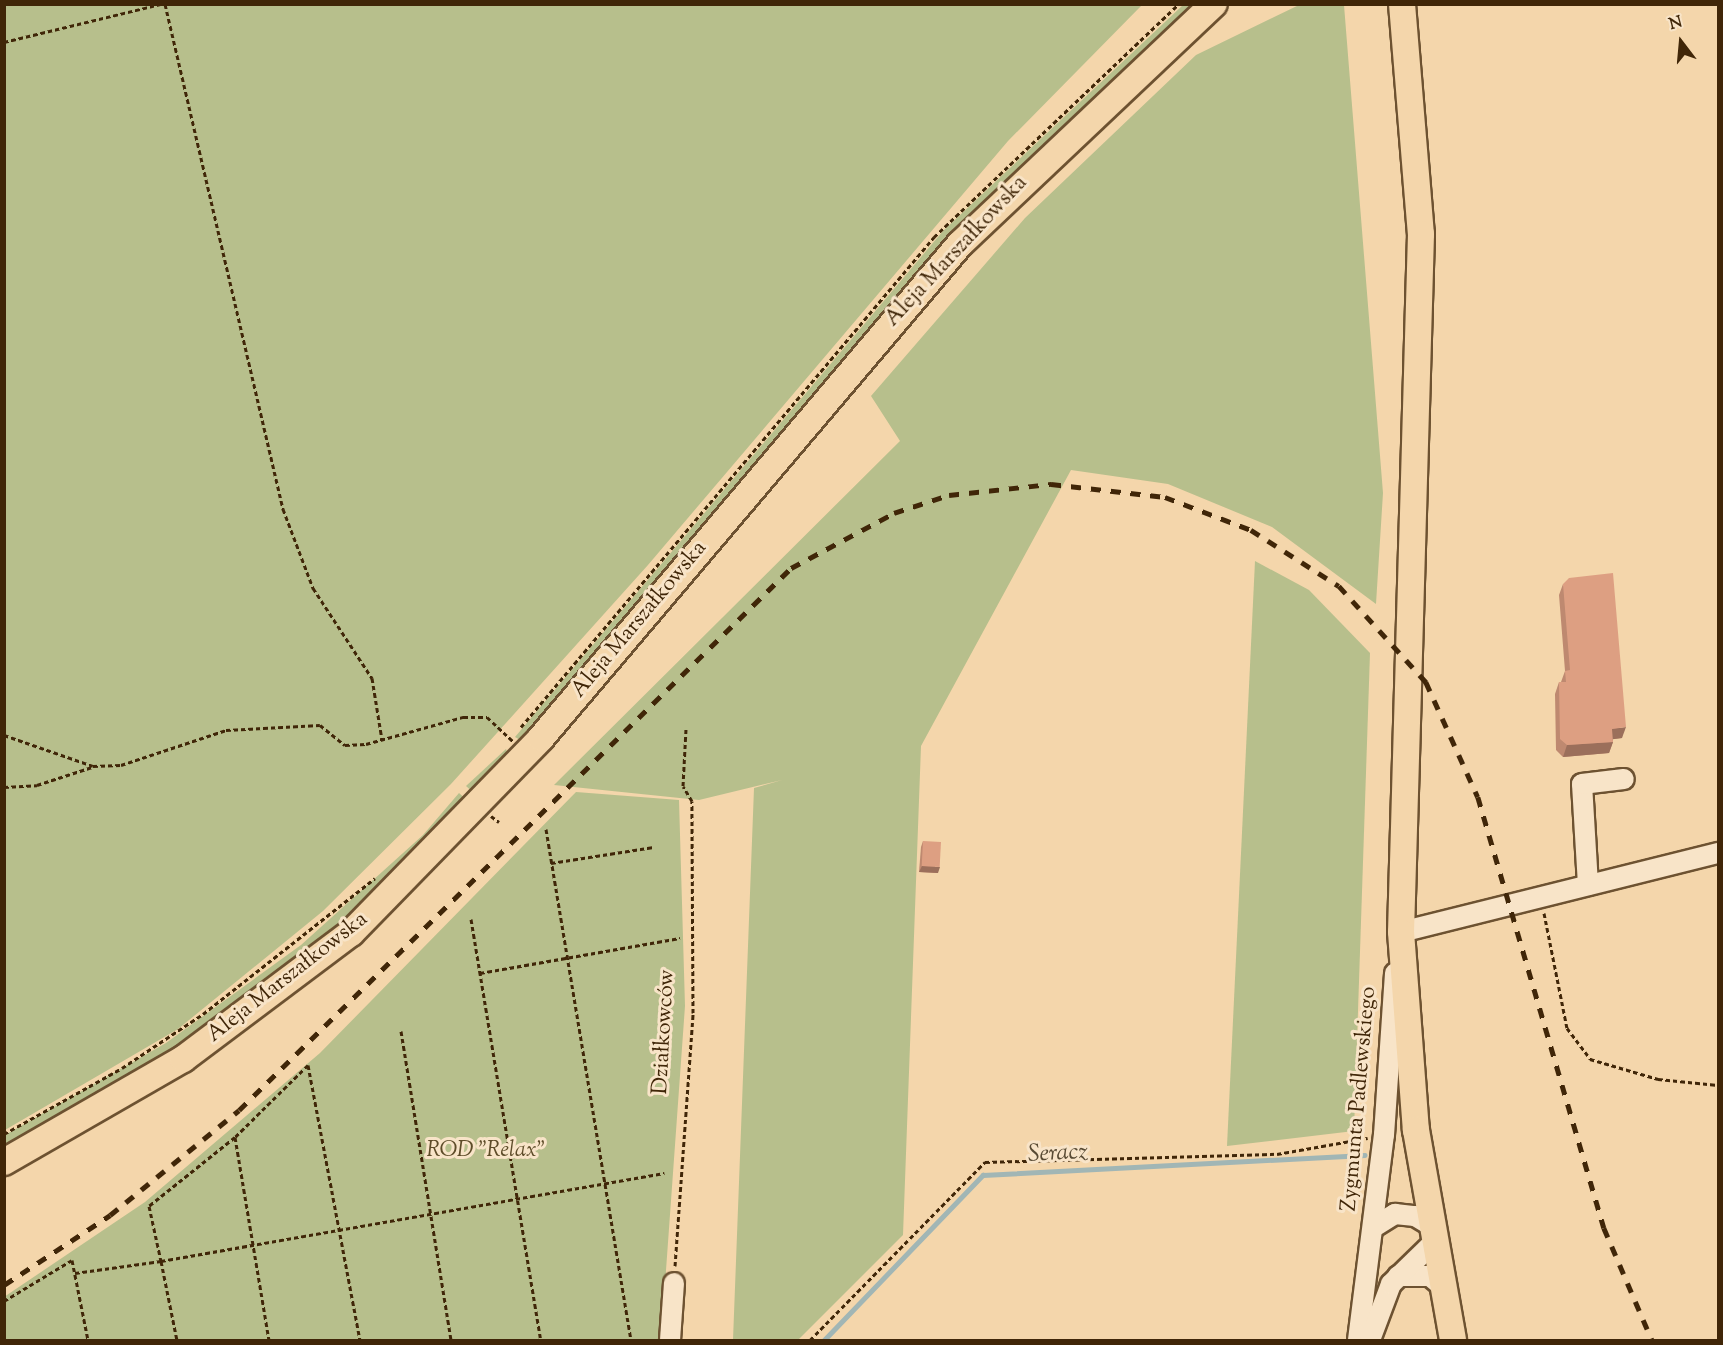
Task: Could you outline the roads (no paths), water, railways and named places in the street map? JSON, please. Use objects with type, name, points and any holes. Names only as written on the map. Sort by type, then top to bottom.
[{"type":"main road","name":"Aleja Marszałkowska","points":[[4,1162],[183,1059],[351,933],[960,244],[1214,4]]},
{"type":"main road","points":[[1386,4],[1418,277]]},
{"type":"main road","points":[[1402,4],[1420,189],[1401,932],[1416,1130],[1432,1234],[1453,1341]]},
{"type":"street","points":[[1588,885],[1582,784],[1624,779]]},
{"type":"street","points":[[1401,932],[1719,853]]},
{"type":"street","name":"Zygmunta Padlewskiego","points":[[1358,1341],[1384,1134],[1395,974],[1401,932]]},
{"type":"street","name":"Zygmunta Padlewskiego","points":[[1374,1227],[1395,1214],[1415,1216],[1432,1234]]},
{"type":"street","points":[[1370,1341],[1398,1276],[1432,1234]]},
{"type":"street","points":[[1398,1276],[1430,1276],[1442,1286]]},
{"type":"street","points":[[670,1341],[674,1283]]},
{"type":"waterway","name":"Seracz","points":[[824,1340],[983,1175],[1364,1155]]},
{"type":"railway","points":[[4,1285],[110,1215],[239,1110],[791,568],[894,513],[949,495],[1051,484],[1165,497],[1251,530],[1339,586],[1426,682],[1478,797],[1604,1228],[1652,1340]]},
{"type":"park label","name":"ROD \"Relax\"","points":[[486,1152]]}]
